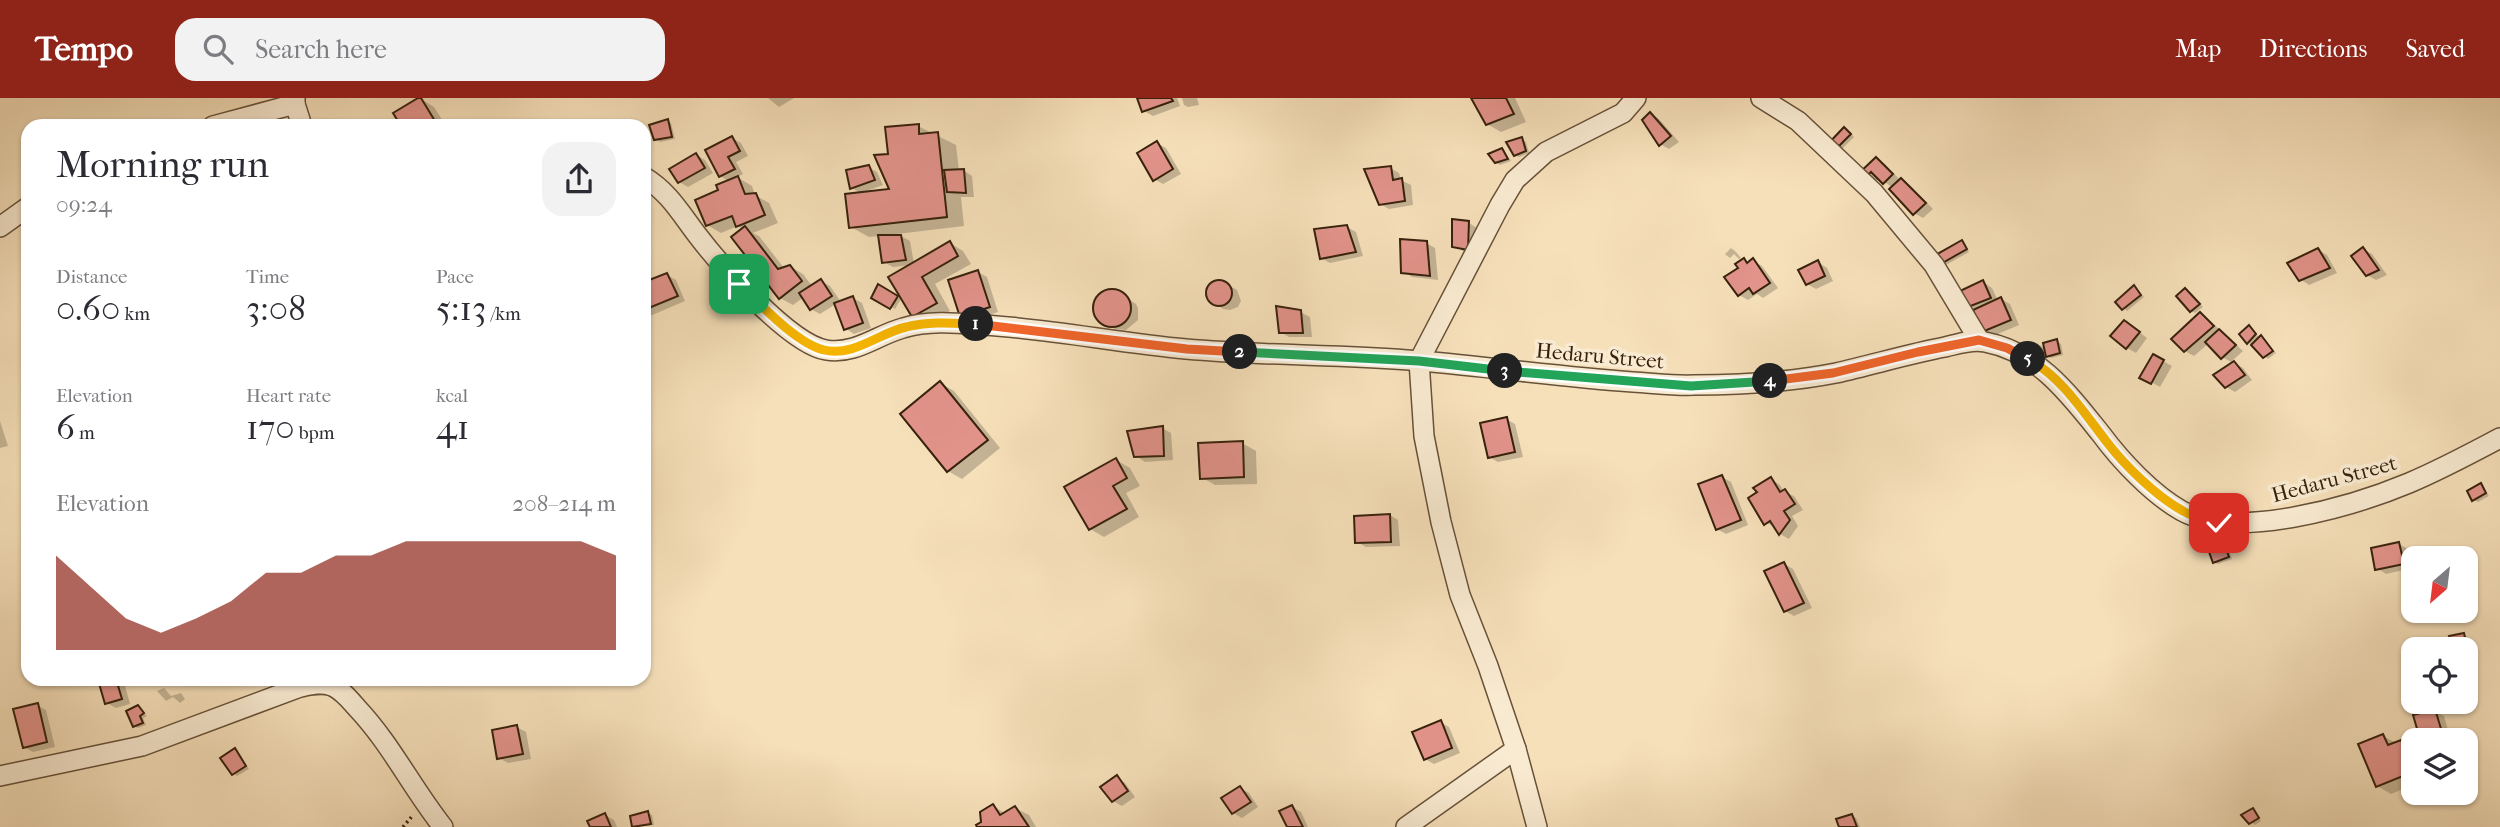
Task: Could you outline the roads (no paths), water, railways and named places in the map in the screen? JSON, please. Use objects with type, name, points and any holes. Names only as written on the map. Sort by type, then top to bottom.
[{"type":"street","points":[[1537,827],[1516,749],[1460,595],[1441,522],[1424,436],[1419,361],[1500,205],[1516,180],[1546,152],[1623,113],[1636,98]]},
{"type":"street","points":[[1761,98],[1798,121],[1874,193],[1934,265],[1979,340]]},
{"type":"street","points":[[237,119],[295,101],[300,119]]},
{"type":"street","name":"Hedaru Street","points":[[651,181],[673,201],[699,238],[769,313],[797,337],[824,350],[849,349],[906,327],[938,322],[995,326],[1187,349],[1419,361],[1558,376],[1691,386],[1758,383],[1833,373],[1979,340],[2007,348],[2040,365],[2076,402],[2109,445],[2142,480],[2183,512],[2219,523],[2257,522],[2306,515],[2370,497],[2410,483],[2500,438]]},
{"type":"street","points":[[0,227],[21,212]]},
{"type":"street","points":[[0,776],[142,746],[292,686]]},
{"type":"street","points":[[332,686],[345,695],[376,727],[424,803],[443,827]]},
{"type":"street","points":[[1406,827],[1516,749]]}]
